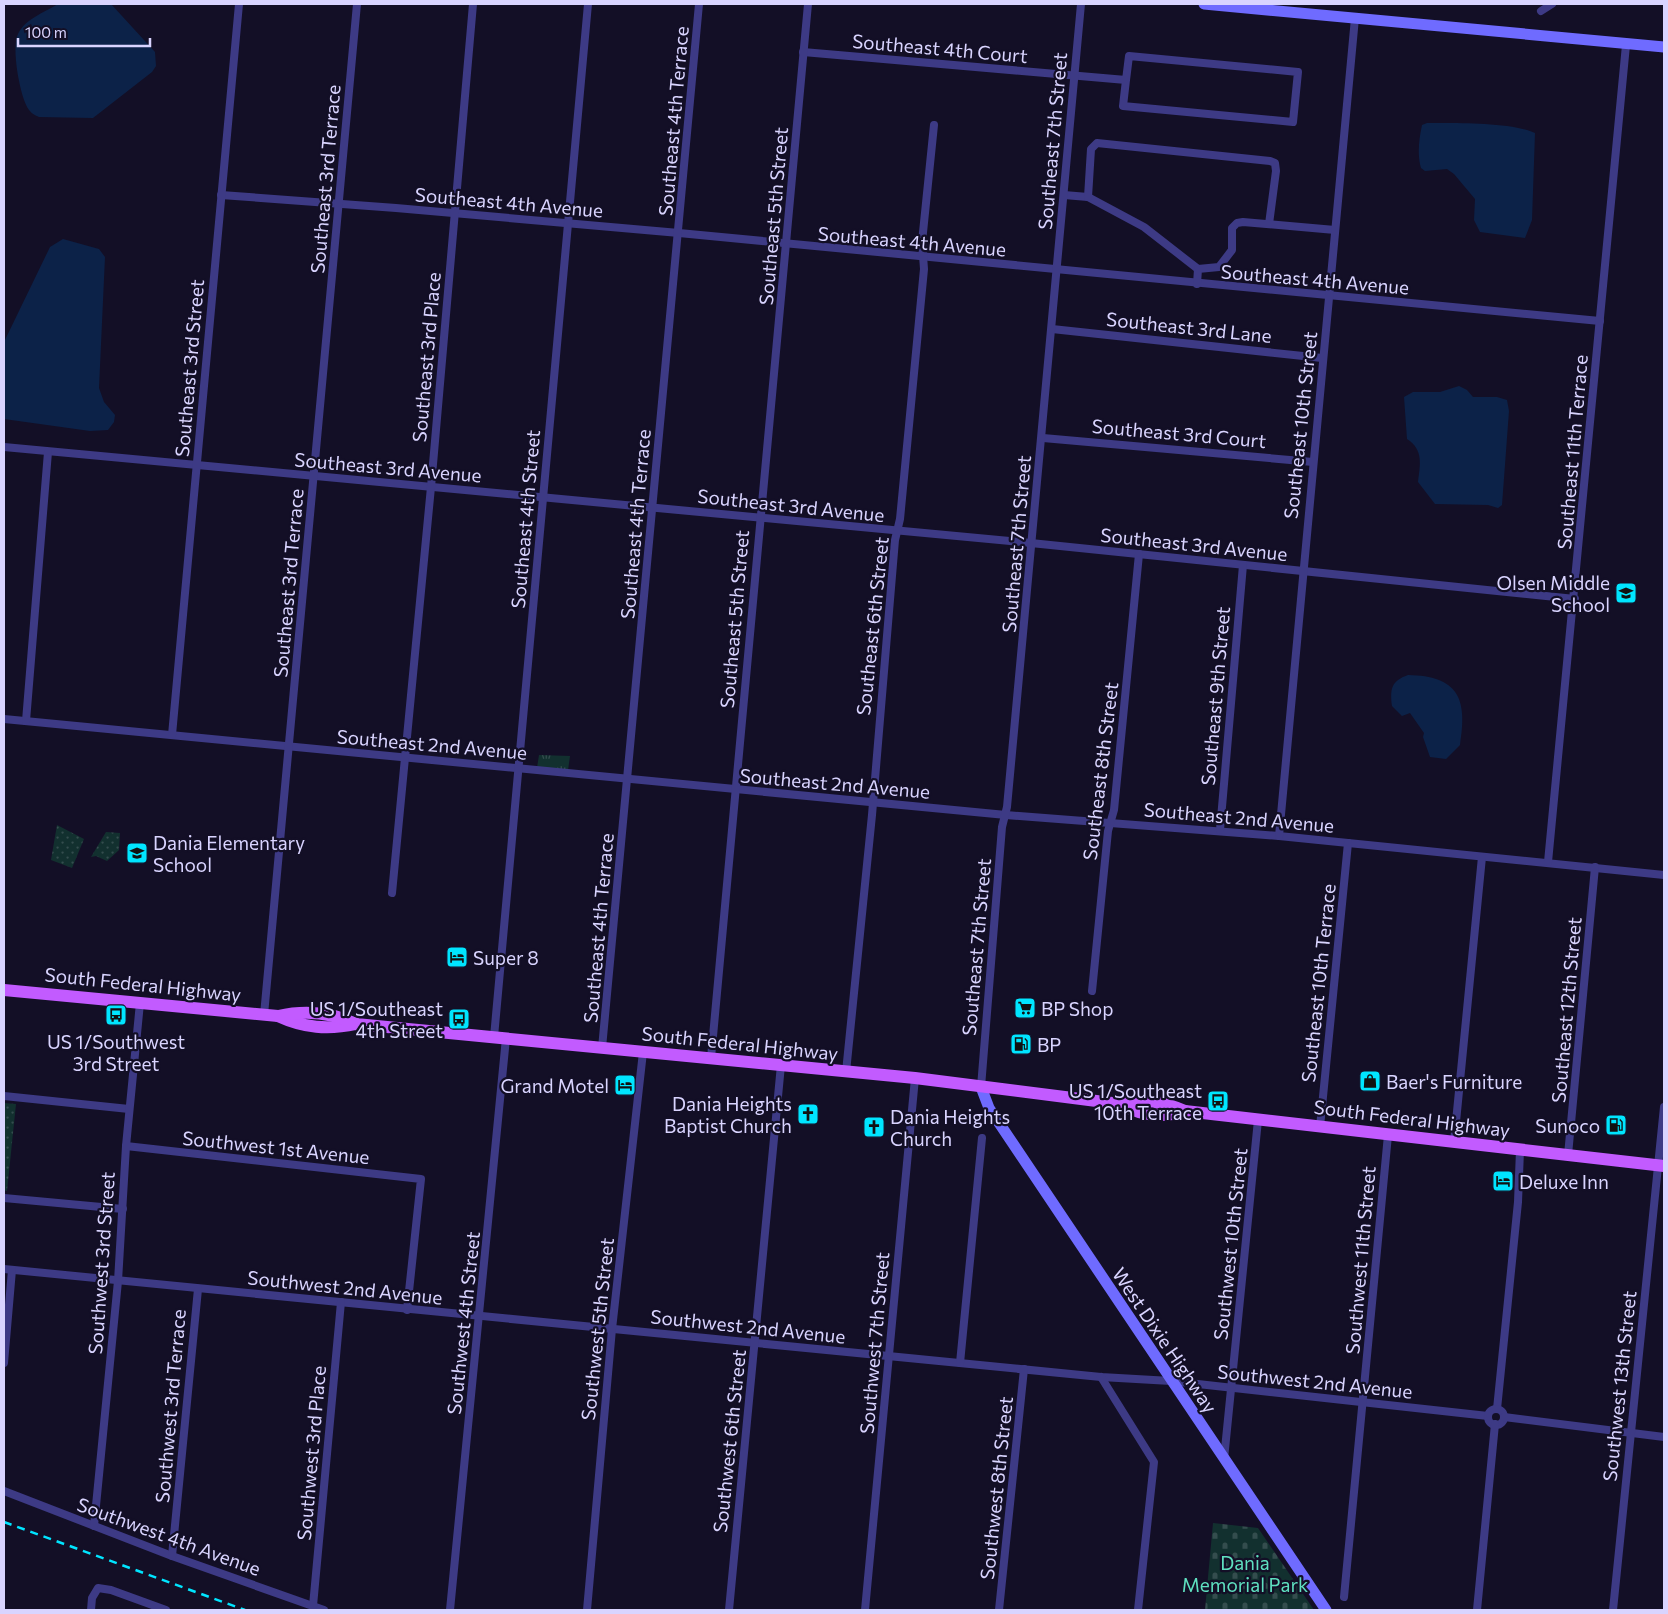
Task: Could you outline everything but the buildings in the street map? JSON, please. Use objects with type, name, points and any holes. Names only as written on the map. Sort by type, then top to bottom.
[{"type":"main road","points":[[1204,4],[1306,9],[1355,18],[1664,47]]},
{"type":"main road","name":"South Federal Highway","points":[[4,990],[264,1015],[278,1016],[298,1012],[338,1015],[356,1024],[915,1078],[1120,1104],[1135,1113],[1167,1116],[1185,1112],[1661,1165]]},
{"type":"main road","name":"West Dixie Highway","points":[[981,1087],[989,1108],[1326,1610]]},
{"type":"street","name":"Southeast 3rd Street","points":[[172,735],[238,4]]},
{"type":"street","name":"Southeast 3rd Terrace","points":[[264,1015],[357,4]]},
{"type":"street","name":"Southeast 3rd Place","points":[[392,892],[431,487],[473,4]]},
{"type":"street","name":"Southeast 4th Street","points":[[500,1038],[519,769],[588,4]]},
{"type":"street","name":"Southeast 4th Terrace","points":[[602,1048],[699,4]]},
{"type":"street","name":"Southeast 5th Street","points":[[710,1058],[808,4]]},
{"type":"street","name":"Southeast 7th Street","points":[[981,1087],[1002,827],[1006,815],[1042,438],[1080,4]]},
{"type":"street","points":[[1541,11],[1552,4]]},
{"type":"street","name":"Southeast 10th Street","points":[[1279,836],[1312,462],[1336,230],[1355,18]]},
{"type":"street","name":"Southeast 11th Terrace","points":[[1548,862],[1575,599],[1626,44]]},
{"type":"street","name":"Southeast 4th Court","points":[[804,52],[1126,80]]},
{"type":"street","points":[[1128,56],[1298,72],[1293,122],[1123,106],[1126,80],[1128,56]]},
{"type":"street","name":"Southeast 6th Street","points":[[846,1072],[897,532],[900,519],[923,258],[922,242],[934,125]]},
{"type":"street","points":[[1088,197],[1091,148],[1097,143],[1266,160],[1275,163],[1276,171],[1269,224]]},
{"type":"street","name":"Southeast 4th Avenue","points":[[222,195],[339,203],[568,225],[679,233],[1329,297],[1600,321]]},
{"type":"street","points":[[1064,195],[1088,197],[1144,227],[1198,269],[1219,267],[1232,250],[1232,228],[1237,223],[1336,230]]},
{"type":"street","points":[[1197,284],[1198,269]]},
{"type":"street","name":"Southeast 3rd Lane","points":[[1052,329],[1322,358]]},
{"type":"street","name":"Southeast 3rd Court","points":[[1042,438],[1312,462]]},
{"type":"street","name":"Southeast 3rd Avenue","points":[[4,447],[314,478],[544,496],[897,532],[1032,543],[1575,599]]},
{"type":"street","points":[[26,721],[48,452]]},
{"type":"street","name":"Southeast 8th Street","points":[[1092,990],[1111,822],[1114,810],[1139,554]]},
{"type":"street","name":"Southeast 9th Street","points":[[1220,830],[1243,565]]},
{"type":"street","name":"Southeast 2nd Avenue","points":[[4,719],[1006,815],[1220,830],[1664,875]]},
{"type":"street","name":"Southeast 10th Terrace","points":[[1320,1127],[1348,843]]},
{"type":"street","points":[[1454,1142],[1482,857]]},
{"type":"street","name":"Southeast 12th Street","points":[[1568,1155],[1595,867]]},
{"type":"street","name":"Southwest 3rd Street","points":[[94,1526],[118,1281],[126,1146],[140,1003]]},
{"type":"street","name":"Southwest 4th Street","points":[[450,1610],[480,1317],[500,1038]]},
{"type":"street","name":"Southwest 5th Street","points":[[587,1610],[612,1329],[643,1052]]},
{"type":"street","name":"Southwest 6th Street","points":[[728,1610],[781,1065]]},
{"type":"street","name":"Southwest 7th Street","points":[[865,1610],[915,1078]]},
{"type":"street","points":[[4,1096],[129,1109]]},
{"type":"street","name":"Southwest 13th Street","points":[[1613,1610],[1630,1434],[1661,1165],[1664,1107]]},
{"type":"street","name":"Southwest 10th Street","points":[[1224,1460],[1258,1120]]},
{"type":"street","name":"Southwest 11th Street","points":[[1344,1597],[1388,1135]]},
{"type":"street","points":[[960,1363],[982,1139]]},
{"type":"street","name":"Southwest 1st Avenue","points":[[126,1146],[421,1179],[407,1310]]},
{"type":"street","points":[[1497,1409],[1518,1202],[1520,1150]]},
{"type":"street","points":[[4,1198],[123,1209]]},
{"type":"street","points":[[4,1363],[8,1270]]},
{"type":"street","name":"Southwest 2nd Avenue","points":[[8,1270],[1101,1377],[1172,1381],[1488,1416]]},
{"type":"street","name":"Southwest 3rd Terrace","points":[[172,1556],[198,1289]]},
{"type":"street","name":"Southwest 3rd Place","points":[[313,1606],[341,1302]]},
{"type":"street","name":"Southwest 8th Street","points":[[999,1610],[1024,1369]]},
{"type":"street","points":[[1101,1377],[1154,1462],[1138,1610]]},
{"type":"street","points":[[1497,1409],[1491,1411],[1488,1416],[1489,1421],[1495,1424],[1501,1423],[1504,1417]]},
{"type":"street","points":[[1497,1409],[1502,1412],[1504,1417]]},
{"type":"street","points":[[1504,1417],[1664,1437]]},
{"type":"street","points":[[1477,1610],[1495,1424]]},
{"type":"street","name":"Southwest 4th Avenue","points":[[4,1491],[172,1556],[324,1610]]},
{"type":"street","points":[[91,1610],[92,1598],[98,1588],[111,1590],[166,1610]]},
{"type":"green space","points":[[539,755],[570,756],[568,770],[537,768]]},
{"type":"green space","points":[[57,825],[84,839],[72,868],[51,860]]},
{"type":"green space","points":[[106,832],[120,833],[119,850],[107,861],[96,856],[91,857]]},
{"type":"green space","points":[[4,1103],[16,1104],[7,1191],[4,1190]]},
{"type":"green space","name":"Dania Memorial Park","points":[[1213,1523],[1258,1528],[1314,1610],[1205,1610]]},
{"type":"water","points":[[58,4],[111,4],[155,52],[156,66],[152,72],[93,118],[39,117],[29,110],[23,95],[16,61],[18,34],[30,20]]},
{"type":"water","points":[[1427,123],[1498,125],[1525,129],[1535,133],[1532,220],[1525,238],[1480,232],[1474,220],[1475,199],[1454,174],[1447,169],[1425,171],[1421,168],[1420,136],[1422,125]]},
{"type":"water","points":[[63,239],[99,249],[105,257],[99,388],[104,402],[115,415],[114,422],[108,430],[90,431],[4,419],[4,342],[50,247]]},
{"type":"water","points":[[1459,386],[1467,390],[1473,397],[1497,397],[1507,400],[1509,411],[1502,505],[1498,508],[1488,505],[1435,504],[1418,482],[1420,458],[1416,448],[1407,439],[1404,397],[1413,392],[1440,392]]},
{"type":"water","points":[[1408,675],[1425,676],[1438,680],[1449,685],[1456,693],[1462,714],[1460,745],[1446,759],[1430,757],[1423,737],[1424,733],[1410,713],[1402,716],[1392,706],[1391,695],[1393,686],[1402,677]]},
{"type":"railway","points":[[4,1522],[245,1610]]},
{"type":"place","name":"Olsen Middle School","points":[[1626,593]]},
{"type":"place","name":"Dania Elementary School","points":[[137,853]]},
{"type":"place","name":"Super 8","points":[[457,957]]},
{"type":"place","name":"BP Shop","points":[[1025,1008]]},
{"type":"place","name":"US 1/Southwest 3rd Street","points":[[116,1015]]},
{"type":"place","name":"US 1/Southeast 4th Street","points":[[459,1019]]},
{"type":"place","name":"BP","points":[[1021,1044]]},
{"type":"place","name":"Baer's Furniture","points":[[1370,1081]]},
{"type":"place","name":"Grand Motel","points":[[625,1085]]},
{"type":"place","name":"US 1/Southeast 10th Terrace","points":[[1218,1101]]},
{"type":"place","name":"Dania Heights Baptist Church","points":[[808,1114]]},
{"type":"place","name":"Sunoco","points":[[1616,1125]]},
{"type":"place","name":"Dania Heights Church","points":[[874,1127]]},
{"type":"place","name":"Deluxe Inn","points":[[1503,1181]]}]
